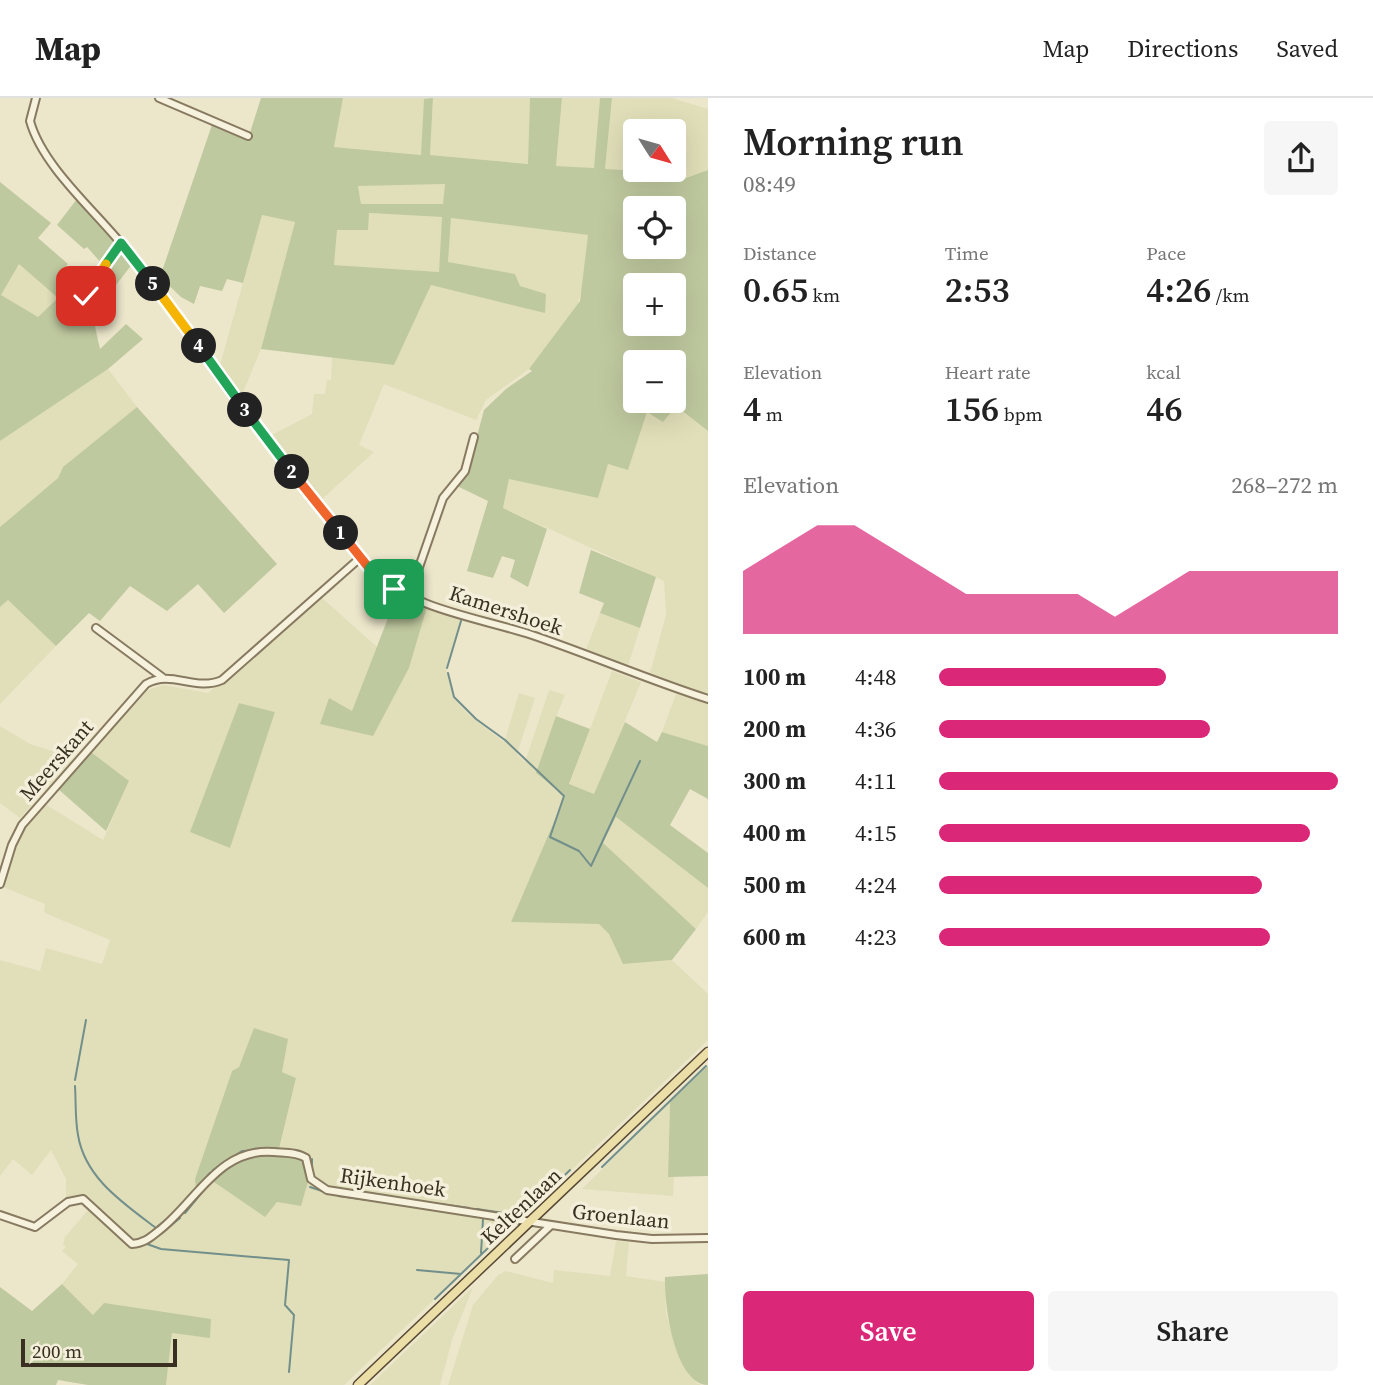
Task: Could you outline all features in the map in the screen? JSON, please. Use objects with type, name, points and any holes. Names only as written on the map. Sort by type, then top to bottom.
[{"type":"main road","name":"Keltenlaan","points":[[358,1385],[708,1052]]},
{"type":"street","name":"Kamershoek","points":[[34,98],[30,121],[38,141],[52,161],[121,243],[273,447],[360,558],[387,585],[410,596],[532,635],[708,699]]},
{"type":"street","points":[[159,98],[248,136]]},
{"type":"street","points":[[86,296],[121,243]]},
{"type":"street","points":[[410,596],[443,498],[464,471],[474,437]]},
{"type":"street","points":[[96,628],[162,677],[204,685],[222,680],[360,558]]},
{"type":"street","name":"Meerskant","points":[[0,884],[10,850],[22,825],[146,684],[162,677]]},
{"type":"street","name":"Rijkenhoek","points":[[0,1215],[35,1227],[68,1202],[77,1198],[83,1199],[132,1244],[141,1243],[174,1219],[221,1167],[242,1155],[269,1151],[306,1157],[311,1179],[327,1191],[531,1220]]},
{"type":"street","name":"Groenlaan","points":[[531,1220],[550,1226],[652,1239],[708,1238]]},
{"type":"street","points":[[515,1259],[550,1226]]},
{"type":"shaded area","points":[[343,98],[530,98],[529,164],[430,155],[433,99],[424,99],[422,155],[334,147]]},
{"type":"shaded area","points":[[562,98],[600,98],[595,169],[556,166]]},
{"type":"shaded area","points":[[612,98],[672,98],[708,109],[708,170],[686,178],[686,119],[623,119],[623,170],[605,169]]},
{"type":"shaded area","points":[[445,184],[444,204],[361,204],[358,185]]},
{"type":"shaded area","points":[[369,213],[443,217],[439,272],[334,265],[336,230]]},
{"type":"shaded area","points":[[262,215],[295,222],[261,349],[241,397],[220,365]]},
{"type":"shaded area","points":[[451,218],[588,235],[584,280],[577,307],[529,369],[486,400],[476,420],[384,384],[359,445],[374,452],[321,500],[270,436],[312,414],[314,394],[325,394],[327,380],[331,380],[332,357],[394,365],[431,285],[519,286],[514,274],[447,262]]},
{"type":"shaded area","points":[[19,263],[59,298],[38,317],[0,295]]},
{"type":"shaded area","points":[[108,369],[137,407],[63,467],[58,478],[0,527],[0,441]]},
{"type":"shaded area","points":[[647,413],[685,413],[708,431],[708,694],[650,673],[666,615],[664,581],[503,508],[509,479],[608,464],[628,469]]},
{"type":"shaded area","points":[[321,597],[377,647],[352,712],[373,735],[409,668],[427,607],[461,619],[446,668],[453,698],[469,715],[504,742],[519,693],[535,698],[517,754],[525,762],[549,690],[565,695],[555,719],[565,796],[511,922],[599,924],[609,934],[623,964],[672,960],[708,994],[708,1040],[523,1216],[325,1187],[315,1179],[310,1156],[303,1152],[279,1149],[296,1078],[282,1072],[255,1029],[239,1067],[232,1071],[195,1179],[196,1191],[144,1239],[135,1240],[81,1195],[66,1199],[66,1179],[51,1150],[32,1175],[13,1159],[0,1176],[0,960],[40,971],[46,948],[102,964],[110,940],[47,914],[44,911],[45,904],[3,887],[8,866],[26,827],[45,804],[103,840],[129,781],[91,752],[148,690],[163,685],[208,693]],"holes":[[[239,703],[275,712],[229,847],[191,832]]]},
{"type":"shaded area","points":[[8,600],[56,646],[0,704],[0,607]]},
{"type":"shaded area","points":[[600,613],[640,628],[628,666],[586,650]]},
{"type":"shaded area","points":[[612,671],[641,682],[594,795],[569,785]]},
{"type":"shaded area","points":[[676,694],[708,704],[708,746],[662,732]]},
{"type":"shaded area","points":[[0,726],[30,744],[74,758],[20,818],[0,803]]},
{"type":"shaded area","points":[[616,817],[708,888],[708,912],[696,929],[603,844]]},
{"type":"shaded area","points":[[670,1102],[668,1176],[674,1177],[673,1196],[582,1189]]},
{"type":"shaded area","points":[[211,1180],[277,1202],[301,1206],[308,1182],[333,1195],[517,1221],[344,1385],[166,1385],[172,1333],[93,1315],[62,1284],[78,1264],[62,1251],[66,1247],[63,1244],[65,1237],[89,1209],[130,1247],[136,1249],[147,1244],[187,1210]]},
{"type":"shaded area","points":[[616,1241],[629,1242],[626,1276],[665,1282],[666,1313],[676,1348],[689,1375],[703,1385],[448,1385],[473,1305],[498,1275],[506,1271],[553,1283],[554,1270],[610,1276]]},
{"type":"shaded area","points":[[473,1287],[452,1340],[440,1385],[370,1385]]},
{"type":"green space","points":[[261,98],[343,98],[334,147],[421,155],[424,99],[433,98],[430,155],[528,164],[530,98],[562,98],[556,166],[594,168],[600,98],[612,98],[605,169],[623,170],[623,182],[686,182],[686,178],[708,170],[708,431],[685,413],[686,350],[623,350],[623,413],[647,413],[628,470],[608,464],[598,498],[509,479],[503,508],[547,529],[528,587],[510,577],[515,560],[502,556],[493,578],[467,571],[488,501],[455,485],[469,466],[484,410],[506,389],[532,371],[529,369],[580,301],[588,235],[451,218],[448,262],[515,274],[520,286],[546,294],[545,313],[431,285],[394,365],[261,349],[295,222],[262,215],[243,283],[227,279],[222,291],[200,286],[194,304],[181,297],[160,277],[213,122],[248,139]],"holes":[[[445,184],[443,204],[361,204],[358,186]],[[369,213],[442,217],[439,272],[334,265],[337,230],[368,230]]]},
{"type":"green space","points":[[0,182],[51,223],[38,238],[68,264],[59,274],[71,285],[65,293],[72,291],[88,303],[89,295],[121,247],[133,263],[109,294],[113,301],[94,322],[100,349],[126,324],[143,339],[108,369],[0,441]],"holes":[[[19,264],[58,298],[38,317],[1,295]]]},
{"type":"green space","points":[[77,199],[117,245],[103,265],[87,247],[84,249],[57,225]]},
{"type":"green space","points":[[137,407],[277,564],[224,613],[198,584],[167,611],[130,586],[100,621],[89,613],[56,646],[8,600],[0,607],[0,527],[58,478],[63,467]]},
{"type":"green space","points":[[649,413],[670,413],[663,422]]},
{"type":"green space","points":[[591,550],[656,577],[640,628],[600,613],[604,603],[579,593]]},
{"type":"green space","points":[[397,595],[427,607],[409,668],[373,736],[320,724],[329,698],[352,711]]},
{"type":"green space","points":[[239,703],[275,712],[230,848],[190,832]]},
{"type":"green space","points":[[556,716],[590,729],[569,784],[594,794],[625,722],[657,742],[662,732],[708,746],[708,799],[690,789],[670,825],[708,853],[708,888],[616,817],[603,843],[696,929],[672,960],[623,964],[609,934],[599,924],[511,922],[565,796],[536,773]]},
{"type":"green space","points":[[91,752],[129,781],[106,831],[58,789]]},
{"type":"green space","points":[[254,1028],[288,1039],[282,1072],[296,1078],[279,1149],[252,1150],[231,1157],[213,1171],[196,1191],[195,1179],[232,1071],[239,1067]]},
{"type":"green space","points":[[708,1066],[708,1176],[668,1177],[670,1102]]},
{"type":"green space","points":[[257,1154],[292,1155],[305,1160],[308,1182],[301,1206],[277,1202],[265,1217],[211,1180],[237,1160]]},
{"type":"green space","points":[[708,1274],[708,1385],[696,1381],[679,1357],[669,1322],[665,1277]]},
{"type":"green space","points":[[62,1284],[93,1315],[104,1303],[211,1319],[210,1338],[172,1333],[166,1385],[88,1385],[58,1380],[56,1385],[0,1385],[0,1287],[32,1311]]},
{"type":"waterway","points":[[447,668],[461,621]]},
{"type":"waterway","points":[[448,673],[454,697],[476,719],[505,740],[564,796],[550,837],[579,851],[591,866],[640,761]]},
{"type":"waterway","points":[[75,1080],[86,1020]]},
{"type":"waterway","points":[[602,1167],[706,1066]]},
{"type":"waterway","points":[[75,1086],[77,1129],[82,1150],[97,1177],[107,1188],[156,1228],[145,1238]]},
{"type":"waterway","points":[[213,1170],[242,1151],[289,1150]]},
{"type":"waterway","points":[[312,1159],[312,1170]]},
{"type":"waterway","points":[[477,1209],[523,1216],[570,1170]]},
{"type":"waterway","points":[[196,1189],[210,1173]]},
{"type":"waterway","points":[[185,1213],[208,1185]]},
{"type":"waterway","points":[[310,1187],[331,1194]]},
{"type":"waterway","points":[[338,1196],[398,1204]]},
{"type":"waterway","points":[[425,1202],[469,1208]]},
{"type":"waterway","points":[[148,1244],[180,1218]]},
{"type":"waterway","points":[[158,1226],[167,1219]]},
{"type":"waterway","points":[[481,1253],[483,1219]]},
{"type":"waterway","points":[[435,1299],[515,1222]]},
{"type":"waterway","points":[[147,1244],[161,1249],[289,1260],[285,1305],[294,1315],[289,1372]]},
{"type":"waterway","points":[[417,1270],[461,1274]]},
{"type":"route","points":[[86,296],[121,243],[281,458],[373,573],[394,589]]}]
